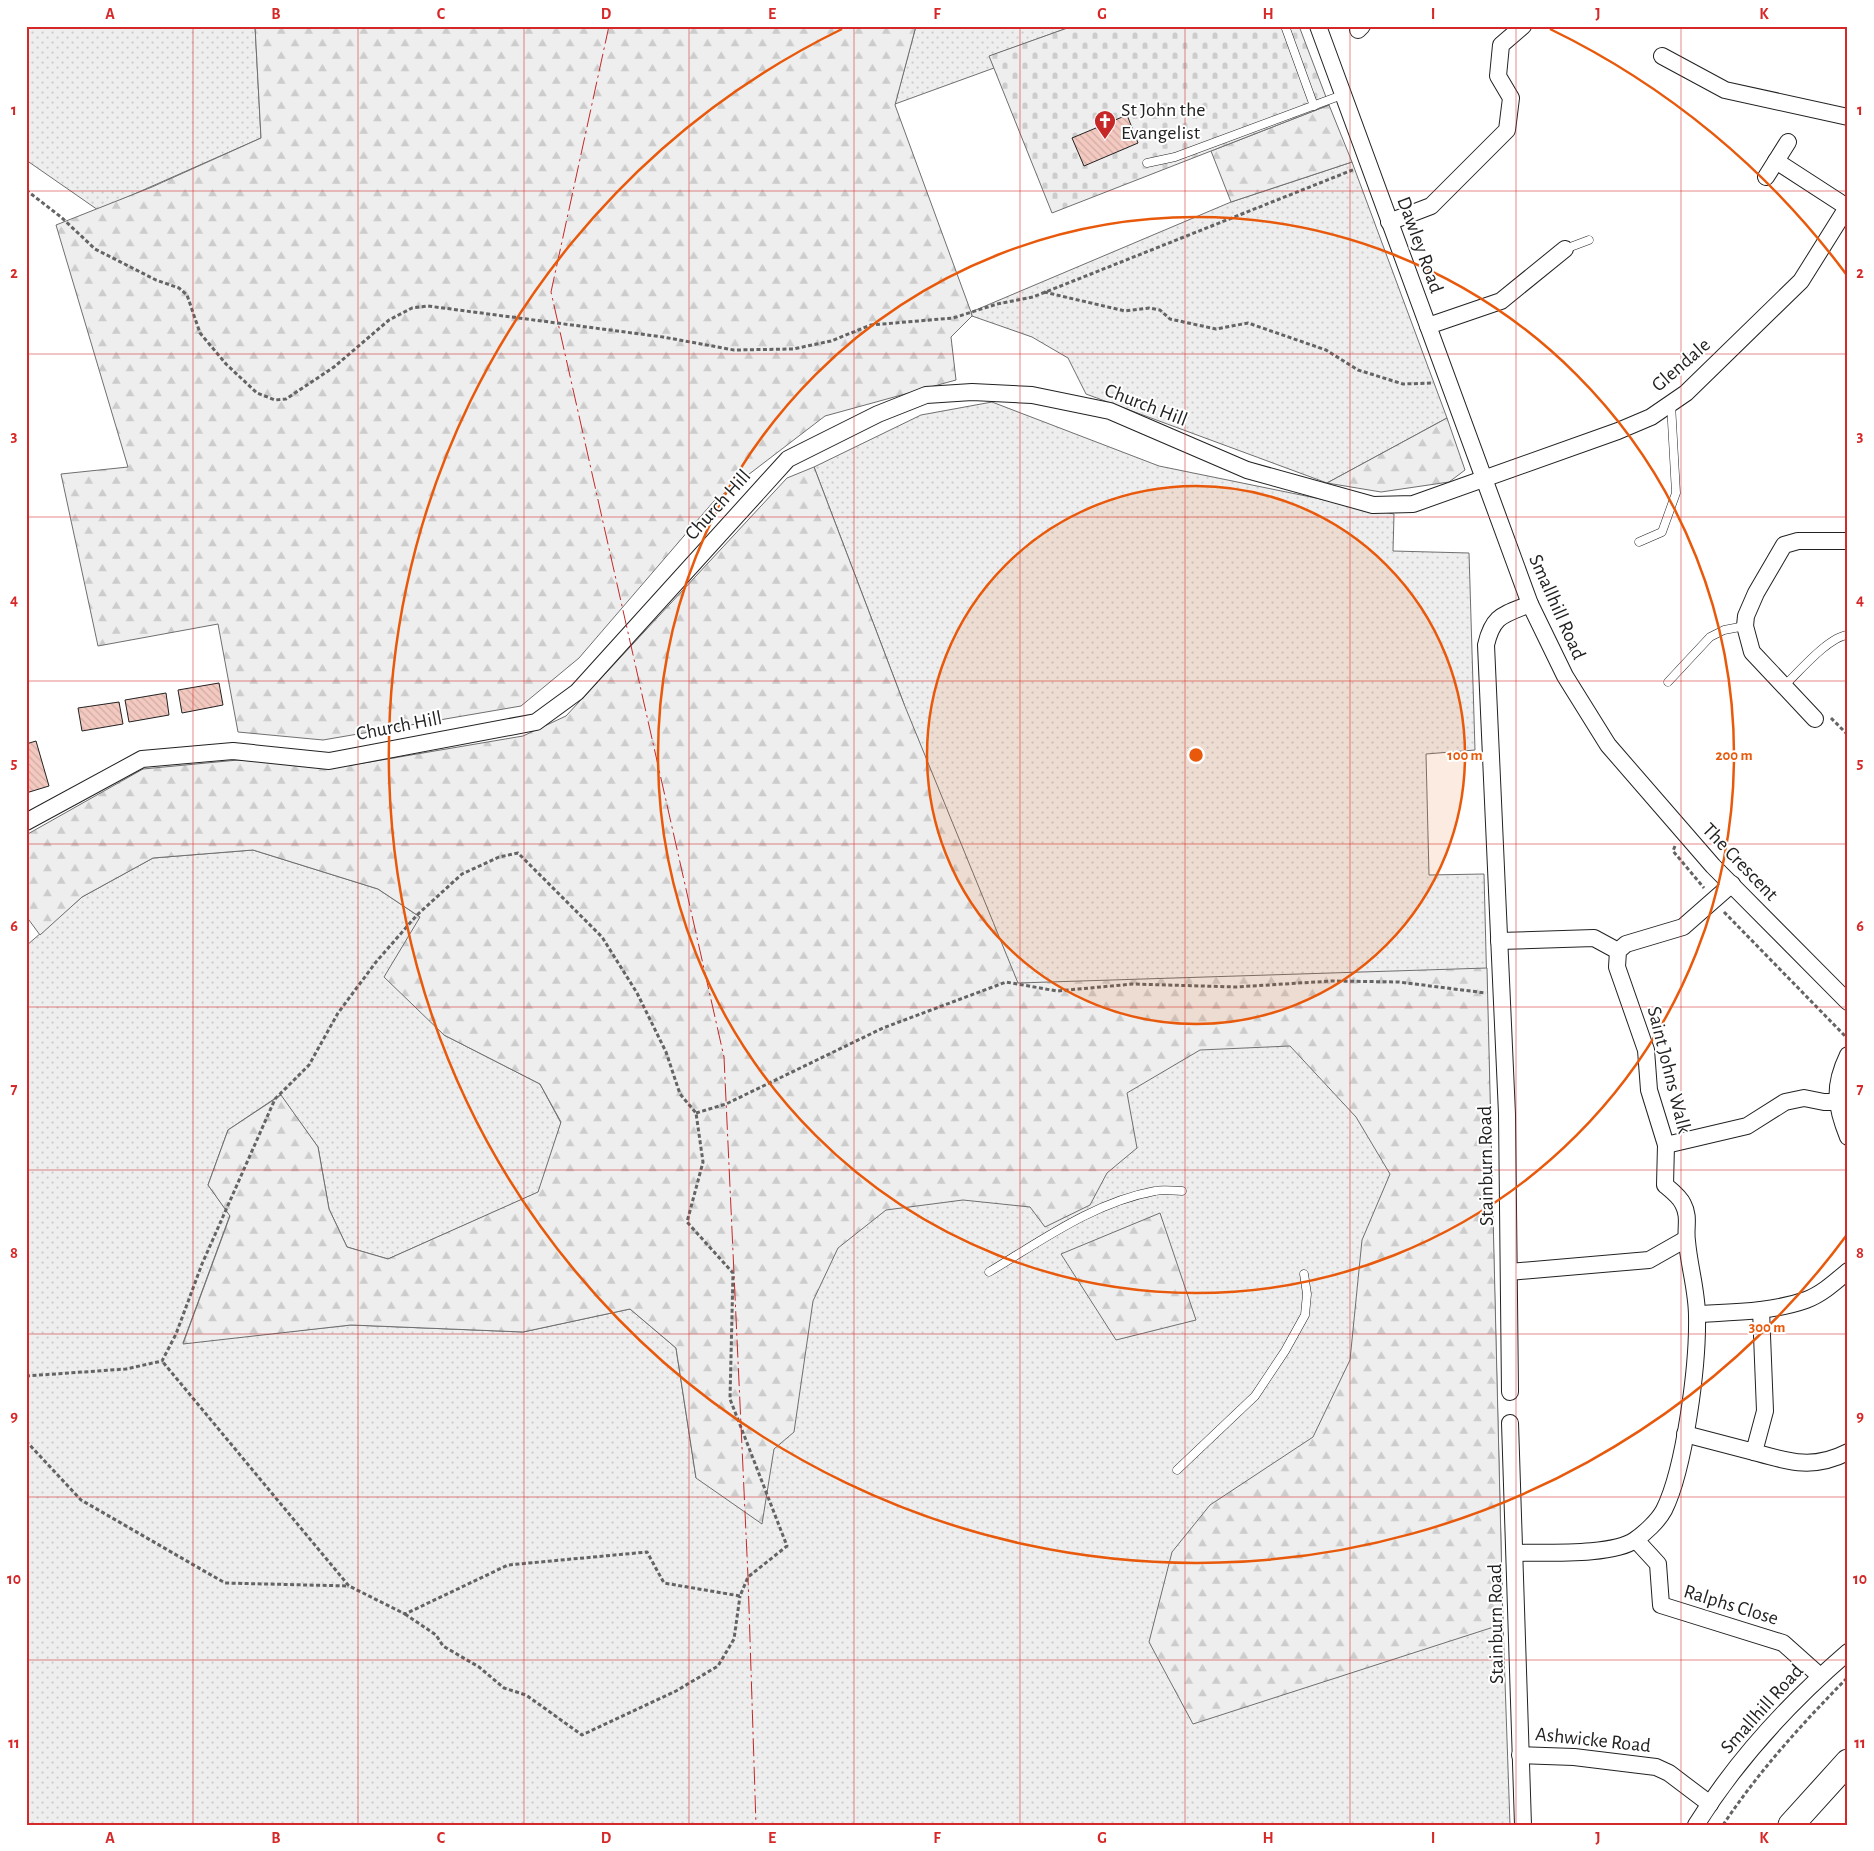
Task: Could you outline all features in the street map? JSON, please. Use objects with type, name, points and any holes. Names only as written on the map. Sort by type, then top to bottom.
[{"type":"main road","points":[[1791,1825],[1848,1762]]},
{"type":"street","name":"Dawley Road","points":[[1318,26],[1367,164],[1484,478]]},
{"type":"street","points":[[1389,222],[1430,206],[1507,130],[1511,98],[1498,76],[1501,45],[1523,26]]},
{"type":"street","points":[[1662,56],[1725,90],[1848,117]]},
{"type":"street","points":[[1766,177],[1788,142]]},
{"type":"street","points":[[1776,161],[1848,206]]},
{"type":"street","name":"Glendale","points":[[1484,478],[1618,431],[1652,417],[1686,393],[1801,281],[1842,226],[1848,206]]},
{"type":"street","points":[[1428,326],[1501,301],[1565,250]]},
{"type":"street","name":"Church Hill","points":[[26,822],[142,759],[233,751],[329,761],[536,722],[577,692],[788,459],[878,414],[926,395],[972,392],[1032,395],[1110,411],[1247,470],[1373,505],[1413,504],[1484,478]]},
{"type":"street","name":"Smallhill Road","points":[[1484,478],[1530,604],[1565,676],[1608,745]]},
{"type":"street","points":[[1815,719],[1752,652],[1745,626],[1746,616],[1756,593],[1784,546],[1798,541],[1848,541]]},
{"type":"street","name":"Stainburn Road","points":[[1510,1392],[1507,1114],[1486,645],[1490,626],[1505,614],[1530,604]]},
{"type":"street","name":"The Crescent","points":[[1608,745],[1679,829],[1848,1002]]},
{"type":"street","points":[[1499,941],[1594,938],[1618,952],[1626,944],[1683,927],[1732,884]]},
{"type":"street","name":"Saint Johns Walk","points":[[1515,1553],[1607,1549],[1626,1546],[1636,1540],[1663,1512],[1672,1489],[1685,1434],[1697,1344],[1698,1314],[1686,1239],[1688,1216],[1683,1202],[1665,1184],[1666,1145],[1649,1090],[1646,1050],[1617,967],[1618,952]]},
{"type":"street","points":[[1848,1055],[1839,1073],[1836,1102],[1848,1136]]},
{"type":"street","points":[[1666,1145],[1747,1126],[1785,1102],[1804,1098],[1836,1102]]},
{"type":"street","points":[[1509,1272],[1649,1260],[1686,1239]]},
{"type":"street","points":[[1698,1314],[1761,1310],[1807,1300],[1826,1289],[1848,1271]]},
{"type":"street","points":[[1754,1452],[1766,1411],[1761,1310]]},
{"type":"street","name":"Stainburn Road","points":[[1510,1423],[1523,1825]]},
{"type":"street","points":[[1685,1434],[1794,1463],[1831,1460],[1848,1452]]},
{"type":"street","name":"Ralphs Close","points":[[1636,1540],[1658,1564],[1662,1605],[1783,1643],[1820,1676]]},
{"type":"street","name":"Smallhill Road","points":[[1696,1825],[1756,1741],[1820,1676],[1848,1652]]},
{"type":"street","name":"Ashwicke Road","points":[[1520,1755],[1574,1757],[1656,1767],[1670,1773],[1710,1804]]},
{"type":"lane","points":[[1285,26],[1314,106]]},
{"type":"lane","points":[[1147,163],[1175,157],[1342,95]]},
{"type":"lane","points":[[1565,250],[1589,240]]},
{"type":"lane","points":[[1639,542],[1662,532],[1676,493],[1671,404]]},
{"type":"lane","points":[[1668,682],[1710,638],[1724,630],[1745,626]]},
{"type":"lane","points":[[1784,686],[1817,653],[1842,635],[1848,635]]},
{"type":"lane","points":[[990,1272],[1063,1227],[1110,1204],[1156,1190],[1182,1191]]},
{"type":"lane","points":[[1177,1470],[1255,1396],[1285,1351],[1305,1315],[1306,1294],[1304,1274]]},
{"type":"path","points":[[26,190],[61,217],[95,249],[156,280],[179,288],[186,295],[200,333],[226,364],[257,393],[275,400],[286,399],[334,367],[389,320],[412,308],[428,306],[663,337],[734,350],[793,349],[831,341],[870,325],[953,318],[1044,292],[1367,164]]},
{"type":"path","points":[[1044,292],[1125,311],[1149,308],[1160,310],[1170,319],[1216,329],[1248,323],[1326,350],[1358,370],[1403,384],[1449,383]]},
{"type":"path","points":[[1679,829],[1673,851],[1714,900],[1848,1039]]},
{"type":"path","points":[[518,853],[602,937],[637,993],[666,1052],[680,1094],[696,1113],[703,1162],[687,1222],[733,1273],[730,1399],[787,1546],[748,1577],[740,1596],[734,1639],[718,1666],[676,1691],[582,1736],[526,1695],[504,1688],[479,1667],[443,1646],[436,1635],[404,1614],[349,1586],[162,1361],[176,1334],[202,1264],[275,1098],[310,1065],[338,1012],[376,962],[416,915],[462,874],[491,860],[518,853]]},
{"type":"path","points":[[696,1113],[726,1104],[883,1028],[1006,982],[1057,991],[1133,984],[1236,987],[1332,981],[1399,982],[1501,996]]},
{"type":"path","points":[[26,1376],[126,1369],[162,1361]]},
{"type":"path","points":[[26,1441],[80,1500],[225,1583],[349,1586]]},
{"type":"path","points":[[404,1614],[508,1565],[647,1552],[664,1583],[740,1596]]},
{"type":"path","points":[[1723,1825],[1748,1788],[1788,1739],[1848,1677]]},
{"type":"green space","points":[[26,26],[255,26],[261,138],[98,210],[26,160]]},
{"type":"green space","points":[[255,26],[916,26],[895,105],[972,316],[951,337],[956,380],[825,416],[714,501],[579,658],[521,706],[323,740],[238,732],[218,624],[98,646],[61,474],[128,467],[56,225],[152,187],[261,138]]},
{"type":"green space","points":[[916,26],[1073,26],[990,56],[994,68],[895,104]]},
{"type":"green space","points":[[1073,26],[1299,26],[1329,105],[1052,213],[989,56]]},
{"type":"green space","points":[[1329,105],[1352,162],[1231,202],[1211,151]]},
{"type":"green space","points":[[1352,162],[1447,418],[1327,483],[1086,394],[1068,358],[1032,337],[972,316],[971,312],[1231,202]]},
{"type":"green space","points":[[992,402],[1159,466],[1394,514],[1393,551],[1469,553],[1475,750],[1426,754],[1429,875],[1484,874],[1503,1624],[1510,1825],[26,1825],[26,946],[82,897],[153,858],[253,850],[378,889],[420,917],[444,1035],[540,1084],[561,1123],[539,1192],[388,1259],[347,1247],[329,1209],[318,1147],[280,1095],[228,1130],[208,1185],[230,1215],[183,1343],[351,1325],[523,1332],[630,1309],[676,1348],[696,1478],[774,1449],[904,704],[814,467],[921,415]]},
{"type":"green space","points":[[1447,418],[1465,470],[1449,482],[1381,492],[1327,483]]},
{"type":"green space","points":[[814,467],[904,704],[1018,983],[1487,968],[1503,1624],[1193,1724],[1149,1642],[1172,1552],[1210,1505],[1313,1437],[1350,1360],[1362,1240],[1390,1174],[1356,1117],[1290,1046],[1200,1050],[1127,1093],[1137,1148],[1107,1173],[1090,1205],[1045,1227],[1030,1207],[963,1200],[886,1210],[838,1248],[813,1301],[794,1432],[774,1449],[762,1524],[696,1478],[676,1348],[630,1309],[523,1332],[351,1325],[183,1344],[230,1216],[208,1185],[228,1130],[281,1095],[318,1147],[329,1209],[347,1247],[388,1259],[538,1192],[561,1122],[540,1084],[444,1035],[384,977],[420,917],[378,889],[253,850],[153,858],[82,897],[40,935],[26,916],[26,835],[143,769],[238,760],[352,765],[523,736],[566,716],[787,478]]},
{"type":"green space","points":[[1160,1213],[1196,1320],[1116,1340],[1061,1254]]},
{"type":"building","name":"St John the Evangelist","points":[[1127,115],[1138,143],[1084,166],[1072,138]]},
{"type":"building","points":[[219,683],[223,705],[182,713],[178,690]]},
{"type":"building","points":[[166,693],[169,715],[129,722],[125,700]]},
{"type":"building","points":[[119,702],[123,724],[82,731],[78,708]]},
{"type":"building","points":[[36,741],[49,786],[26,793],[26,744]]},
{"type":"power","points":[[609,26],[551,292],[724,1057],[748,1577],[756,1825]]},
{"type":"place","name":"St John the Evangelist","points":[[1105,140]]}]
